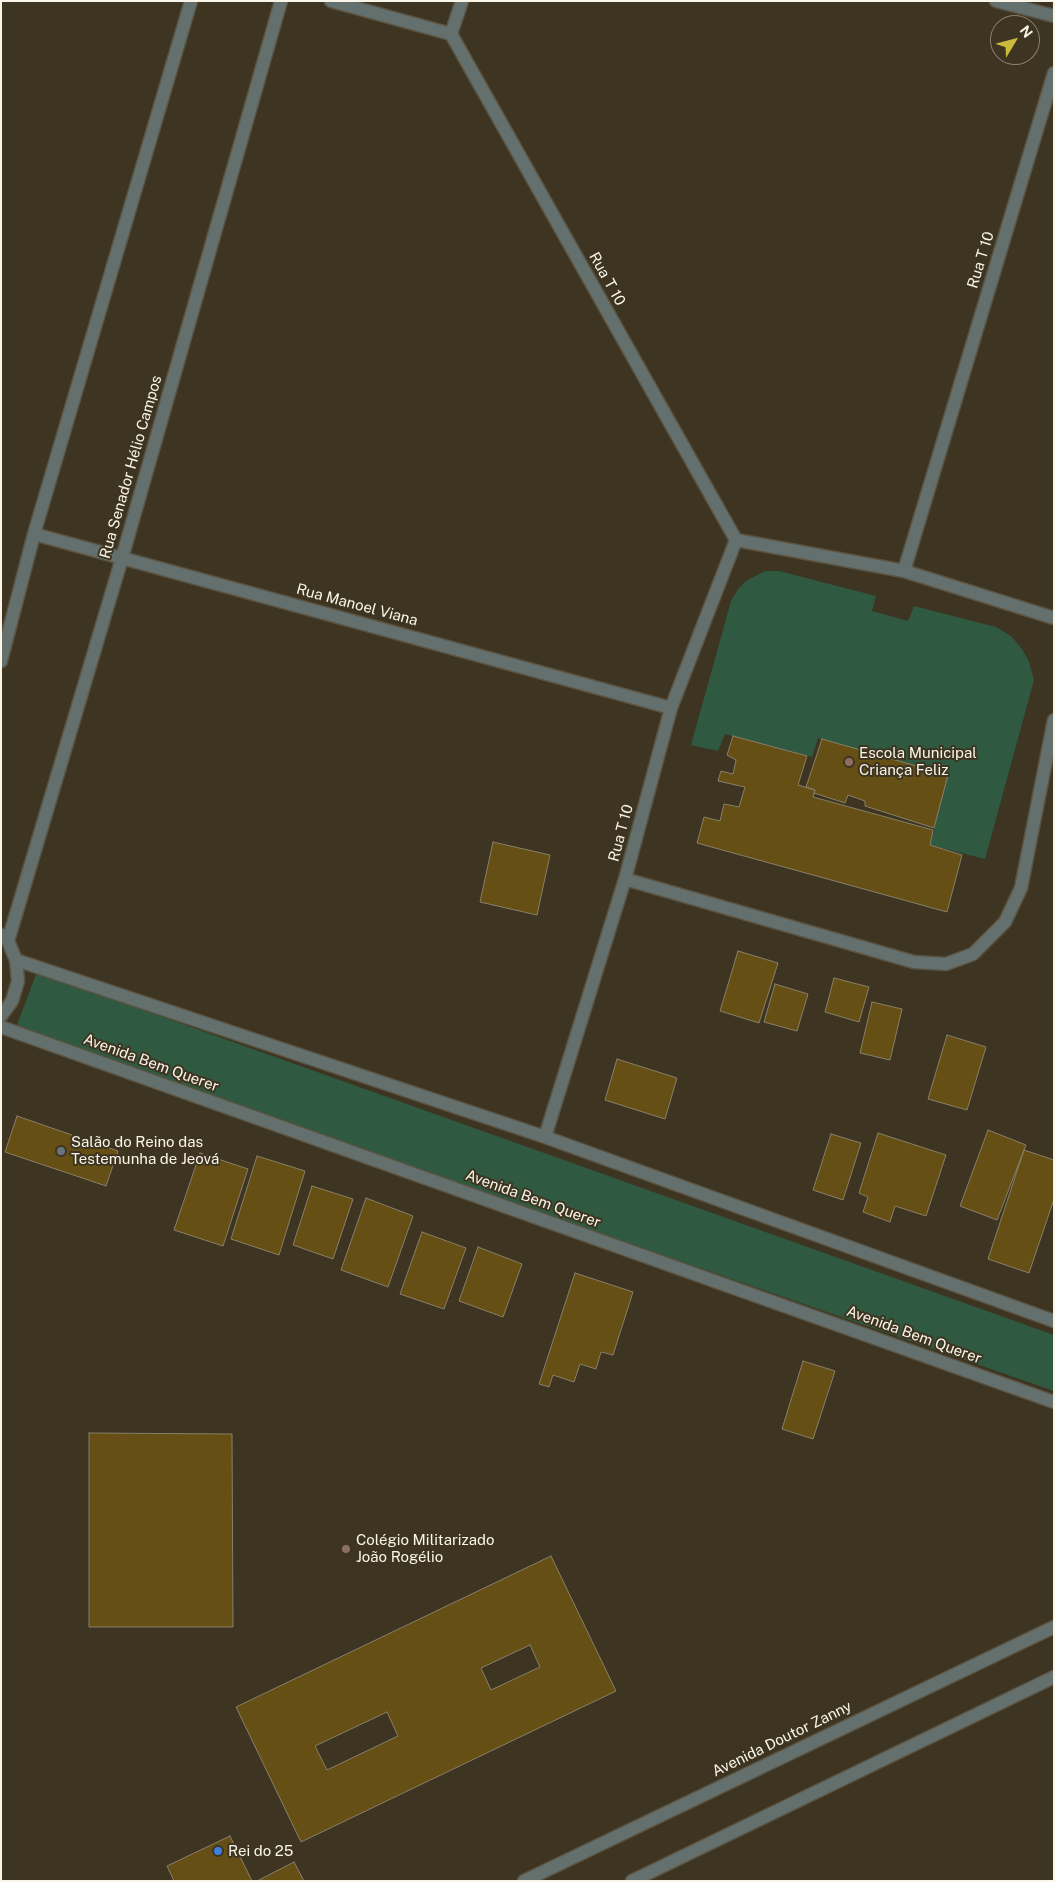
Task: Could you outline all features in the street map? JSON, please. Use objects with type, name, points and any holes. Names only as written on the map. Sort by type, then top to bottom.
[{"type":"street","points":[[1,661],[34,534],[191,1]]},
{"type":"street","name":"Rua Senador Hélio Campos","points":[[4,938],[122,558],[281,1]]},
{"type":"street","points":[[331,1],[451,34],[462,1]]},
{"type":"street","points":[[996,1],[1054,16]]},
{"type":"street","name":"Rua T 10","points":[[451,34],[736,540],[671,708],[625,879],[545,1137]]},
{"type":"street","name":"Rua T 10","points":[[904,571],[1054,73]]},
{"type":"street","name":"Rua Manoel Viana","points":[[34,534],[671,708]]},
{"type":"street","points":[[736,540],[904,571],[1054,618]]},
{"type":"street","points":[[625,879],[914,962],[946,964],[973,954],[1005,922],[1021,888],[1054,720]]},
{"type":"street","points":[[1,1016],[12,1001],[18,981],[16,960],[4,938]]},
{"type":"street","points":[[16,960],[545,1137],[1054,1321]]},
{"type":"street","name":"Avenida Bem Querer","points":[[1,1027],[1054,1402]]},
{"type":"street","name":"Avenida Doutor Zanny","points":[[524,1881],[1054,1627]]},
{"type":"street","points":[[632,1881],[1054,1677]]},
{"type":"green space","points":[[765,571],[779,571],[876,596],[872,611],[908,621],[914,606],[996,627],[1011,636],[1022,649],[1029,662],[1034,680],[985,859],[930,845],[947,775],[818,738],[812,757],[725,734],[718,751],[691,745],[731,601],[738,589],[746,581]]},
{"type":"green space","points":[[37,972],[1054,1335],[1054,1391],[15,1030]]},
{"type":"building","points":[[733,736],[807,756],[798,785],[815,790],[813,797],[933,830],[930,845],[962,855],[947,912],[697,843],[704,817],[720,821],[724,804],[739,807],[745,787],[718,781],[721,771],[733,774],[736,760],[727,755]]},
{"type":"building","points":[[822,739],[948,775],[934,828],[865,806],[865,801],[848,795],[845,803],[814,793],[815,790],[806,787]]},
{"type":"building","points":[[493,842],[550,855],[537,915],[480,902]]},
{"type":"building","points":[[738,951],[778,963],[759,1023],[720,1011]]},
{"type":"building","points":[[834,978],[869,987],[859,1022],[825,1012]]},
{"type":"building","points":[[775,984],[808,994],[797,1031],[764,1022]]},
{"type":"building","points":[[872,1002],[902,1009],[890,1060],[860,1053]]},
{"type":"building","points":[[947,1035],[986,1047],[967,1110],[928,1099]]},
{"type":"building","points":[[617,1059],[677,1078],[665,1119],[605,1100]]},
{"type":"building","name":"Salão do Reino das Testemunha de Jeová","points":[[17,1116],[118,1151],[106,1186],[5,1152]]},
{"type":"building","points":[[988,1130],[1026,1145],[997,1220],[960,1206]]},
{"type":"building","points":[[878,1133],[946,1155],[926,1216],[895,1206],[890,1222],[863,1212],[868,1197],[859,1193]]},
{"type":"building","points":[[831,1134],[861,1143],[843,1200],[813,1190]]},
{"type":"building","points":[[1024,1150],[1054,1160],[1054,1199],[1029,1273],[988,1259]]},
{"type":"building","points":[[200,1153],[248,1169],[223,1246],[174,1230]]},
{"type":"building","points":[[257,1156],[305,1171],[279,1255],[231,1239]]},
{"type":"building","points":[[312,1186],[353,1199],[333,1259],[293,1245]]},
{"type":"building","points":[[366,1198],[413,1216],[388,1287],[341,1270]]},
{"type":"building","points":[[422,1232],[466,1248],[444,1309],[400,1294]]},
{"type":"building","points":[[478,1247],[522,1264],[503,1317],[459,1301]]},
{"type":"building","points":[[575,1273],[633,1292],[613,1355],[601,1352],[596,1369],[580,1364],[574,1382],[553,1375],[549,1387],[539,1384]]},
{"type":"building","points":[[803,1361],[835,1371],[813,1439],[782,1429]]},
{"type":"building","points":[[89,1433],[232,1434],[233,1627],[89,1627]]},
{"type":"building","points":[[551,1556],[616,1691],[301,1842],[236,1707]],"holes":[[[530,1645],[540,1667],[491,1690],[481,1668]],[[387,1712],[398,1736],[327,1770],[315,1746]]]},
{"type":"building","name":"Rei do 25","points":[[230,1836],[252,1881],[174,1881],[167,1866]]},
{"type":"building","points":[[294,1862],[304,1881],[257,1881]]},
{"type":"place","name":"Escola Municipal Criança Feliz","points":[[849,762]]},
{"type":"place","name":"Salão do Reino das Testemunha de Jeová","points":[[61,1151]]},
{"type":"place","name":"Colégio Militarizado João Rogélio","points":[[346,1549]]},
{"type":"place","name":"Rei do 25","points":[[218,1851]]}]
